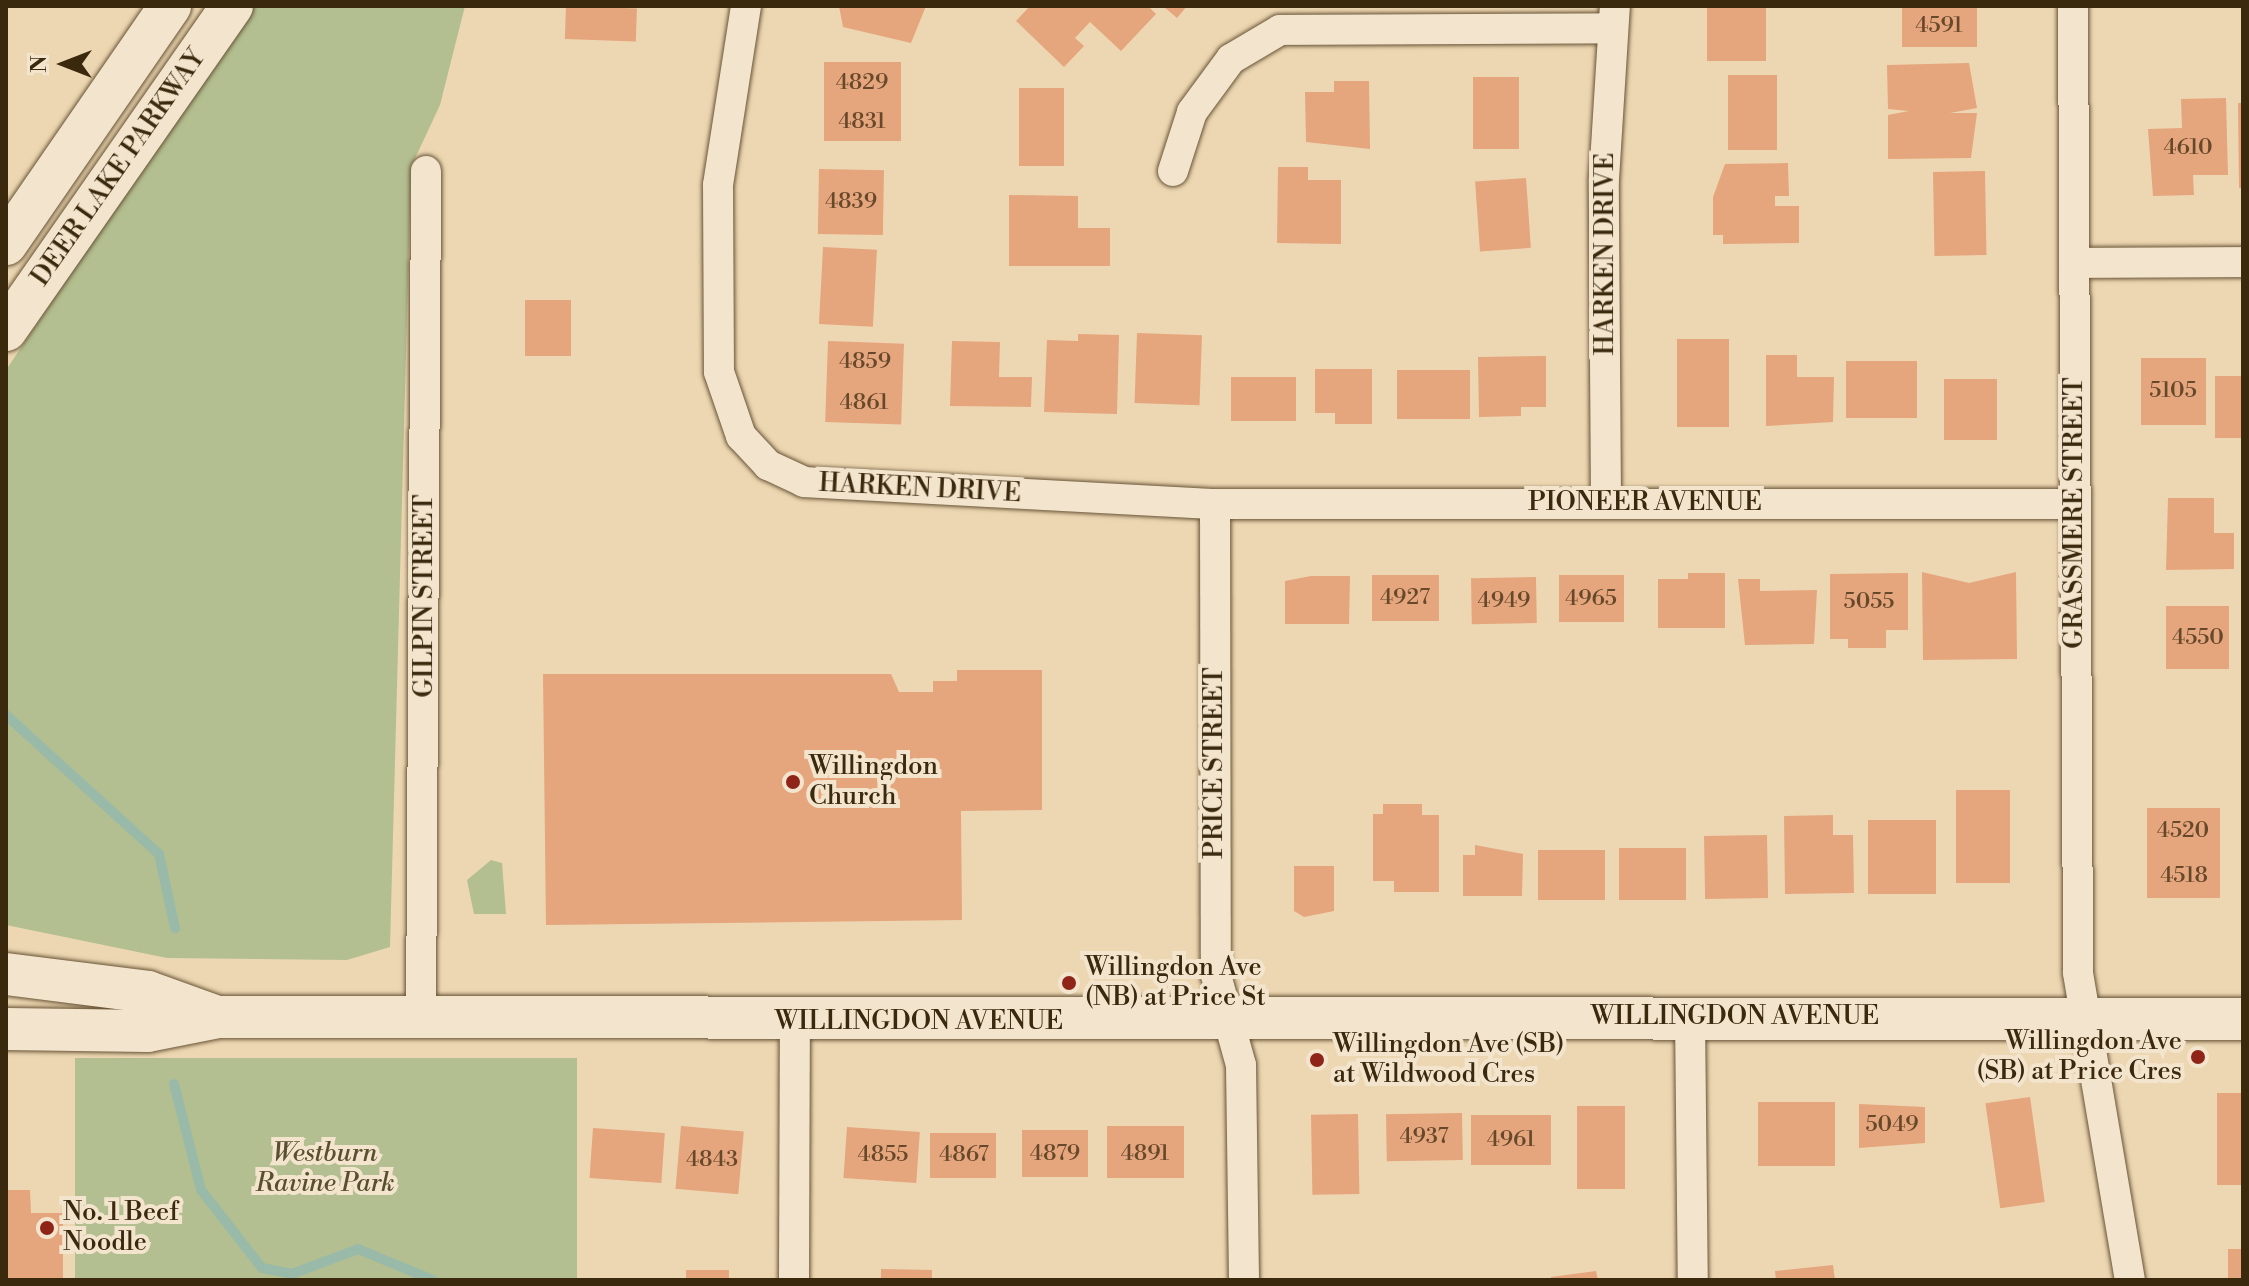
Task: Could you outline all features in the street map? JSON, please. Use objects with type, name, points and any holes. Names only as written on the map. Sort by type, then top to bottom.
[{"type":"main road","name":"DEER LAKE PARKWAY","points":[[6,244],[170,6]]},
{"type":"main road","name":"DEER LAKE PARKWAY","points":[[6,330],[232,6]]},
{"type":"main road","name":"WILLINGDON AVENUE","points":[[6,974],[148,992],[218,1017]]},
{"type":"main road","name":"WILLINGDON AVENUE","points":[[6,1029],[148,1031],[218,1017],[421,1022],[1228,1020],[1690,1015],[2243,1019]]},
{"type":"street","name":"HARKEN DRIVE","points":[[746,6],[719,171],[719,372],[731,417],[754,452],[784,473],[823,485],[1215,504]]},
{"type":"street","name":"GRASSMERE STREET","points":[[2073,6],[2078,959],[2085,1019],[2130,1280]]},
{"type":"street","name":"HARKEN DRIVE","points":[[1606,502],[1604,179],[1614,17]]},
{"type":"street","points":[[1173,171],[1199,101],[1231,59],[1280,30],[1614,17]]},
{"type":"street","name":"GILPIN STREET","points":[[421,1022],[426,171]]},
{"type":"street","points":[[2076,263],[2243,262]]},
{"type":"street","name":"PIONEER AVENUE","points":[[1215,504],[2074,504]]},
{"type":"street","name":"PRICE STREET","points":[[1215,504],[1216,975],[1241,1065],[1244,1280]]},
{"type":"street","points":[[1690,1015],[1693,1280]]},
{"type":"street","points":[[794,1280],[795,1022]]},
{"type":"green space","points":[[249,6],[465,6],[440,105],[411,167],[390,947],[347,960],[167,958],[6,925],[6,370]]},
{"type":"green space","points":[[491,860],[502,863],[506,914],[474,914],[467,880]]},
{"type":"green space","name":"Westburn Ravine Park","points":[[75,1058],[577,1058],[577,1280],[75,1280]]},
{"type":"building","points":[[566,6],[637,8],[636,41],[565,39]]},
{"type":"building","points":[[839,6],[926,6],[911,43],[843,27]]},
{"type":"building","points":[[1030,6],[1148,6],[1156,14],[1121,51],[1090,22],[1075,38],[1084,46],[1064,67],[1016,21]]},
{"type":"building","points":[[1163,6],[1187,6],[1177,18]]},
{"type":"building","points":[[1707,6],[1766,6],[1766,61],[1707,61]]},
{"type":"building","points":[[1902,6],[1977,6],[1977,47],[1902,47]]},
{"type":"building","points":[[824,62],[901,62],[901,141],[824,141]]},
{"type":"building","points":[[1969,63],[1977,108],[1950,113],[1977,113],[1971,158],[1888,159],[1888,115],[1909,111],[1888,109],[1887,65]]},
{"type":"building","points":[[1728,75],[1777,75],[1777,150],[1728,150]]},
{"type":"building","points":[[1473,77],[1519,77],[1519,149],[1473,149]]},
{"type":"building","points":[[1334,81],[1369,81],[1370,149],[1306,142],[1305,92],[1334,92]]},
{"type":"building","points":[[1019,88],[1064,88],[1064,166],[1019,166]]},
{"type":"building","points":[[2226,98],[2228,175],[2193,175],[2194,195],[2153,196],[2148,129],[2182,128],[2181,99]]},
{"type":"building","points":[[2238,103],[2243,103],[2243,188],[2239,188]]},
{"type":"building","points":[[1788,163],[1789,196],[1775,196],[1775,206],[1799,206],[1799,243],[1723,244],[1723,235],[1713,235],[1713,197],[1725,164]]},
{"type":"building","points":[[1278,167],[1308,167],[1308,180],[1341,180],[1341,244],[1277,243]]},
{"type":"building","points":[[819,169],[884,170],[883,235],[818,234]]},
{"type":"building","points":[[1985,171],[1986,255],[1934,256],[1933,172]]},
{"type":"building","points":[[1526,178],[1531,248],[1480,251],[1475,182]]},
{"type":"building","points":[[1009,195],[1078,196],[1078,228],[1110,228],[1110,266],[1009,266]]},
{"type":"building","points":[[823,247],[877,250],[873,327],[819,324]]},
{"type":"building","points":[[525,300],[571,300],[571,356],[525,356]]},
{"type":"building","points":[[1137,333],[1202,335],[1200,405],[1135,403]]},
{"type":"building","points":[[1078,334],[1119,335],[1117,414],[1044,412],[1047,340],[1078,341]]},
{"type":"building","points":[[1677,339],[1729,339],[1729,427],[1677,427]]},
{"type":"building","points":[[828,341],[904,344],[901,425],[825,422]]},
{"type":"building","points":[[952,341],[1000,342],[999,377],[1032,377],[1031,407],[950,406]]},
{"type":"building","points":[[1766,355],[1797,355],[1797,377],[1834,377],[1833,422],[1766,426]]},
{"type":"building","points":[[1546,356],[1546,407],[1521,407],[1521,416],[1479,417],[1478,357]]},
{"type":"building","points":[[2141,358],[2206,358],[2206,425],[2141,425]]},
{"type":"building","points":[[1846,361],[1917,361],[1917,418],[1846,418]]},
{"type":"building","points":[[1315,369],[1372,369],[1372,424],[1335,424],[1335,413],[1315,413]]},
{"type":"building","points":[[1397,370],[1470,370],[1470,419],[1397,419]]},
{"type":"building","points":[[2215,376],[2243,376],[2243,438],[2215,438]]},
{"type":"building","points":[[1231,377],[1296,377],[1296,421],[1231,421]]},
{"type":"building","points":[[1944,379],[1997,379],[1997,440],[1944,440]]},
{"type":"building","points":[[2168,498],[2214,498],[2214,533],[2234,533],[2234,569],[2166,570]]},
{"type":"building","points":[[1922,572],[1969,583],[2016,572],[2017,659],[1923,660]]},
{"type":"building","points":[[1688,573],[1725,573],[1725,628],[1658,628],[1658,579],[1688,579]]},
{"type":"building","points":[[1908,573],[1908,630],[1886,630],[1886,648],[1848,648],[1848,639],[1830,639],[1830,574]]},
{"type":"building","points":[[1372,575],[1439,575],[1439,621],[1372,621]]},
{"type":"building","points":[[1559,575],[1624,575],[1624,622],[1559,622]]},
{"type":"building","points":[[1311,576],[1350,576],[1349,624],[1285,624],[1285,581]]},
{"type":"building","points":[[1536,577],[1537,623],[1472,624],[1471,578]]},
{"type":"building","points":[[1738,579],[1760,579],[1760,591],[1817,590],[1814,644],[1745,645]]},
{"type":"building","points":[[2166,606],[2229,606],[2229,669],[2166,669]]},
{"type":"building","name":"Willingdon Church","points":[[957,670],[1042,670],[1042,810],[961,811],[962,920],[546,925],[543,674],[891,674],[899,692],[933,692],[933,681],[957,681]]},
{"type":"building","points":[[1956,790],[2010,790],[2010,883],[1956,883]]},
{"type":"building","points":[[1383,804],[1422,804],[1422,815],[1439,815],[1439,892],[1394,892],[1394,881],[1373,881],[1373,814],[1383,814]]},
{"type":"building","points":[[2147,808],[2220,808],[2220,898],[2147,898]]},
{"type":"building","points":[[1833,815],[1833,835],[1853,835],[1854,893],[1785,894],[1784,816]]},
{"type":"building","points":[[1868,820],[1936,820],[1936,894],[1868,894]]},
{"type":"building","points":[[1767,835],[1768,898],[1705,899],[1704,836]]},
{"type":"building","points":[[1475,845],[1523,854],[1522,896],[1463,896],[1463,855],[1475,855]]},
{"type":"building","points":[[1619,848],[1686,848],[1686,900],[1619,900]]},
{"type":"building","points":[[1538,850],[1605,850],[1605,900],[1538,900]]},
{"type":"building","points":[[1294,866],[1334,866],[1334,911],[1304,917],[1294,911]]},
{"type":"building","points":[[2217,1093],[2243,1093],[2243,1185],[2217,1185]]},
{"type":"building","points":[[2030,1097],[2045,1202],[2000,1208],[1985,1103]]},
{"type":"building","points":[[1758,1102],[1835,1102],[1835,1166],[1758,1166]]},
{"type":"building","points":[[1859,1104],[1925,1107],[1925,1143],[1859,1148]]},
{"type":"building","points":[[1577,1106],[1625,1106],[1625,1189],[1577,1189]]},
{"type":"building","points":[[1462,1113],[1463,1160],[1387,1161],[1386,1114]]},
{"type":"building","points":[[1358,1114],[1359,1194],[1312,1195],[1311,1115]]},
{"type":"building","points":[[1471,1115],[1551,1115],[1551,1165],[1471,1165]]},
{"type":"building","points":[[681,1126],[744,1131],[738,1194],[676,1189]]},
{"type":"building","points":[[1107,1126],[1184,1126],[1184,1178],[1107,1178]]},
{"type":"building","points":[[847,1127],[920,1132],[916,1183],[843,1178]]},
{"type":"building","points":[[593,1128],[665,1133],[661,1183],[590,1178]]},
{"type":"building","points":[[1022,1130],[1088,1130],[1088,1177],[1022,1177]]},
{"type":"building","points":[[930,1133],[996,1133],[996,1178],[930,1178]]},
{"type":"building","points":[[6,1190],[30,1190],[31,1213],[63,1213],[63,1280],[6,1280]]},
{"type":"building","points":[[2228,1249],[2243,1249],[2243,1280],[2228,1280]]},
{"type":"building","points":[[1833,1265],[1835,1280],[1776,1280],[1775,1271]]},
{"type":"building","points":[[881,1269],[932,1270],[932,1280],[881,1280]]},
{"type":"building","points":[[686,1270],[729,1270],[729,1280],[686,1280]]},
{"type":"building","points":[[1596,1271],[1598,1280],[1551,1280],[1551,1277]]},
{"type":"waterway","points":[[6,715],[159,854],[175,928]]},
{"type":"waterway","points":[[174,1084],[201,1190],[262,1268],[292,1274],[358,1249],[433,1280]]},
{"type":"place","name":"Willingdon Church","points":[[793,782]]},
{"type":"place","name":"Willingdon Ave (NB) at Price St","points":[[1069,983]]},
{"type":"place","name":"Willingdon Ave (SB) at Price Cres","points":[[2198,1057]]},
{"type":"place","name":"Willingdon Ave (SB) at Wildwood Cres","points":[[1317,1060]]},
{"type":"place","name":"No. 1 Beef Noodle","points":[[47,1228]]}]
